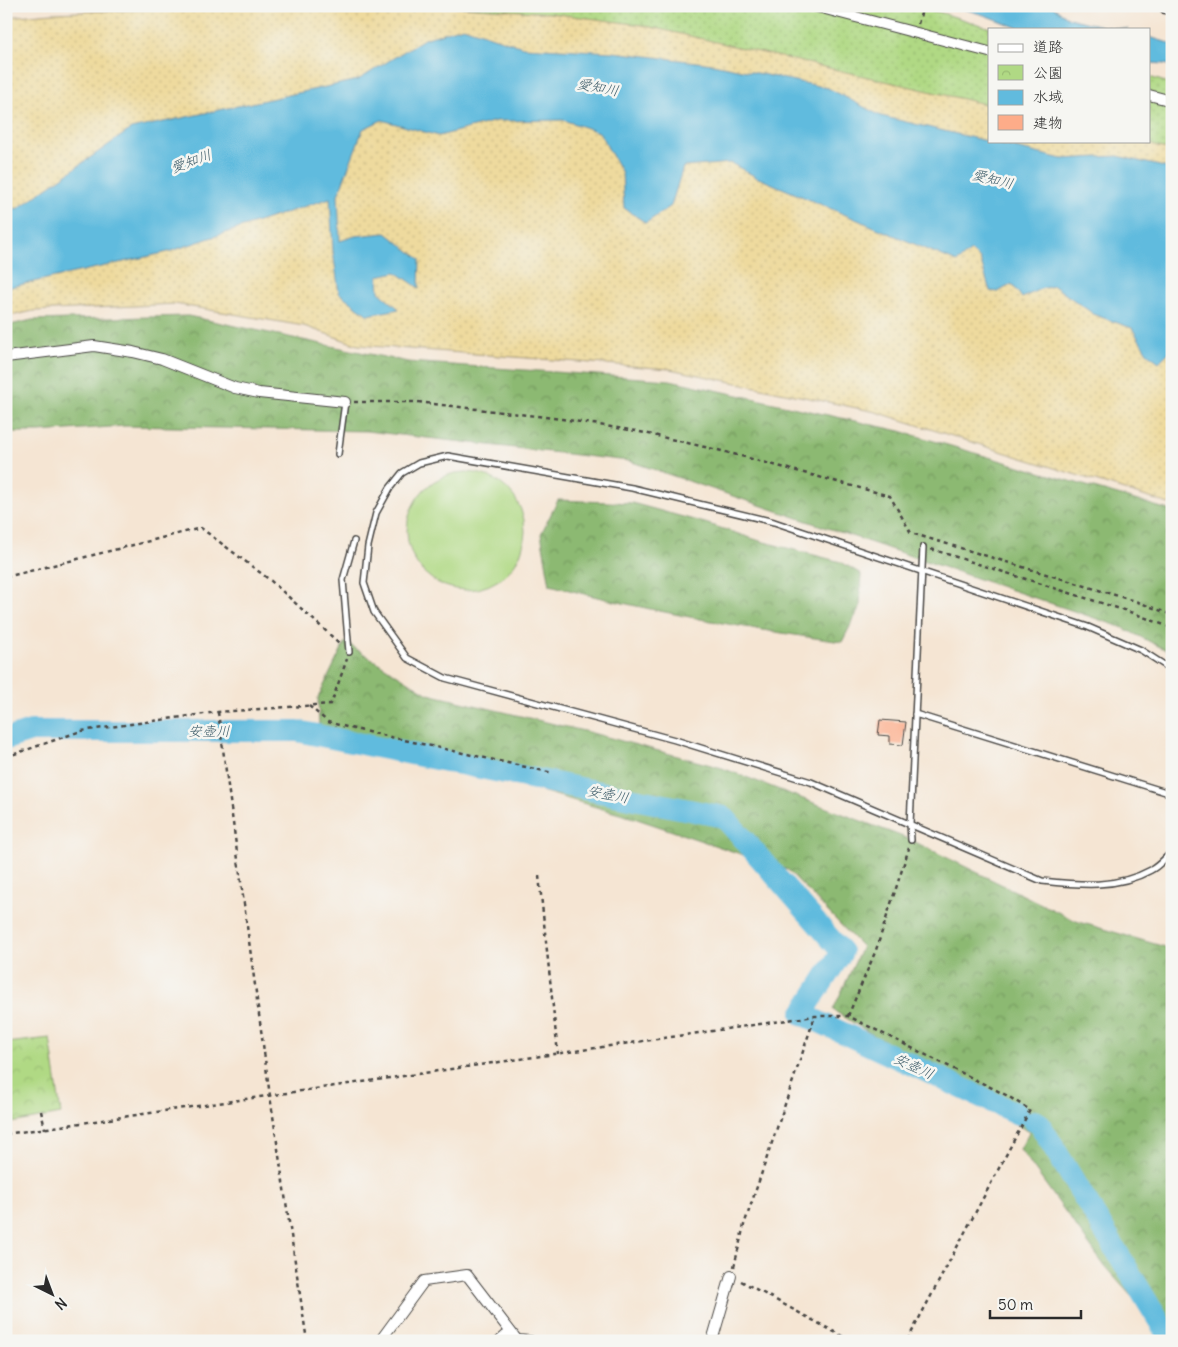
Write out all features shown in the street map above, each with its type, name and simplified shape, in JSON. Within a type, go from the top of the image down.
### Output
[{"type":"main road","points":[[1167,6],[1172,7]]},
{"type":"street","points":[[814,6],[988,52]]},
{"type":"street","points":[[1150,95],[1172,101]]},
{"type":"street","points":[[6,357],[94,346],[162,359],[235,388],[259,393],[345,402]]},
{"type":"street","points":[[380,1341],[424,1281],[467,1275],[515,1338]]},
{"type":"street","points":[[712,1341],[731,1276]]},
{"type":"street","points":[[500,1341],[515,1338],[530,1341]]},
{"type":"lane","points":[[338,454],[345,402]]},
{"type":"lane","points":[[1172,670],[1141,650],[1088,627],[774,522],[632,488],[448,456],[419,462],[402,473],[390,488],[376,513],[368,546],[364,583],[374,612],[407,658],[445,678],[675,740],[812,782],[1042,880],[1074,884],[1108,884],[1125,881],[1152,870],[1172,852]]},
{"type":"lane","points":[[349,652],[343,580],[354,541]]},
{"type":"lane","points":[[911,840],[910,824],[923,547]]},
{"type":"lane","points":[[915,714],[1172,794]]},
{"type":"path","points":[[916,33],[923,6]]},
{"type":"path","points":[[345,402],[417,402],[562,419],[636,432],[804,472],[890,496],[911,533],[1138,602],[1172,615]]},
{"type":"path","points":[[6,577],[200,528],[270,580],[349,652],[331,704],[218,712],[81,731],[6,757]]},
{"type":"path","points":[[923,547],[1124,610],[1172,628]]},
{"type":"path","points":[[309,706],[328,722],[553,773]]},
{"type":"path","points":[[218,712],[270,1096],[307,1341]]},
{"type":"path","points":[[848,1016],[876,950],[911,840]]},
{"type":"path","points":[[539,876],[558,1054]]},
{"type":"path","points":[[815,1016],[744,1226],[731,1276],[851,1341]]},
{"type":"path","points":[[6,1134],[815,1016],[848,1016],[1006,1095],[1030,1110],[906,1341]]},
{"type":"path","points":[[41,1111],[45,1129]]},
{"type":"green space","points":[[446,6],[914,6],[991,28],[988,28],[988,106],[550,13]]},
{"type":"green space","points":[[1150,77],[1172,84],[1172,151],[1141,142],[1150,142]]},
{"type":"green space","points":[[188,316],[408,362],[670,380],[900,431],[1172,511],[1172,653],[1121,627],[629,461],[366,431],[125,426],[39,432],[6,432],[6,326],[32,320]]},
{"type":"green space","points":[[466,472],[489,476],[508,489],[521,508],[525,531],[521,554],[508,573],[489,586],[466,590],[443,586],[424,573],[411,554],[407,531],[411,508],[424,489],[443,476]]},
{"type":"green space","points":[[558,500],[632,503],[705,523],[760,541],[841,562],[861,574],[860,607],[842,642],[695,618],[622,603],[550,585],[541,534]]},
{"type":"green space","points":[[345,642],[428,694],[592,733],[722,768],[911,840],[1076,921],[1172,949],[1172,1341],[1106,1268],[1020,1149],[1029,1132],[833,1010],[862,947],[788,870],[637,819],[319,726],[318,698]]},
{"type":"green space","points":[[50,1038],[61,1114],[6,1124],[6,1043]]},
{"type":"sand","points":[[236,6],[446,6],[550,13],[642,25],[988,105],[988,142],[1141,142],[1172,151],[1172,505],[876,412],[670,369],[358,345],[304,326],[175,304],[33,311],[6,317],[6,17],[53,13]]},
{"type":"water","points":[[953,6],[1052,6],[1069,18],[1117,28],[1018,28]]},
{"type":"water","name":"愛知川","points":[[463,27],[523,47],[613,52],[713,64],[828,88],[881,116],[1062,159],[1118,156],[1168,168],[1172,171],[1172,349],[1159,362],[1148,354],[1132,328],[1095,315],[1054,286],[1040,289],[1022,298],[1012,284],[998,292],[990,291],[980,259],[971,251],[957,262],[756,177],[731,163],[683,167],[671,206],[646,223],[624,208],[622,173],[599,132],[563,120],[496,121],[439,136],[382,120],[363,129],[338,195],[340,241],[355,236],[386,233],[420,259],[419,288],[396,272],[378,276],[379,292],[399,309],[368,315],[339,293],[333,251],[330,198],[168,252],[6,288],[6,206],[17,209],[131,129],[358,80],[424,39]]},
{"type":"water","points":[[1150,37],[1172,44],[1172,67],[1166,64],[1150,63]]},
{"type":"building","points":[[880,720],[906,722],[903,745],[890,744],[890,736],[878,735]]},
{"type":"waterway","name":"安壺川","points":[[6,739],[31,731],[297,731],[724,817],[842,952],[802,1014],[1018,1114]]},
{"type":"waterway","name":"安壺川","points":[[1034,1121],[1039,1123],[1171,1341]]}]
